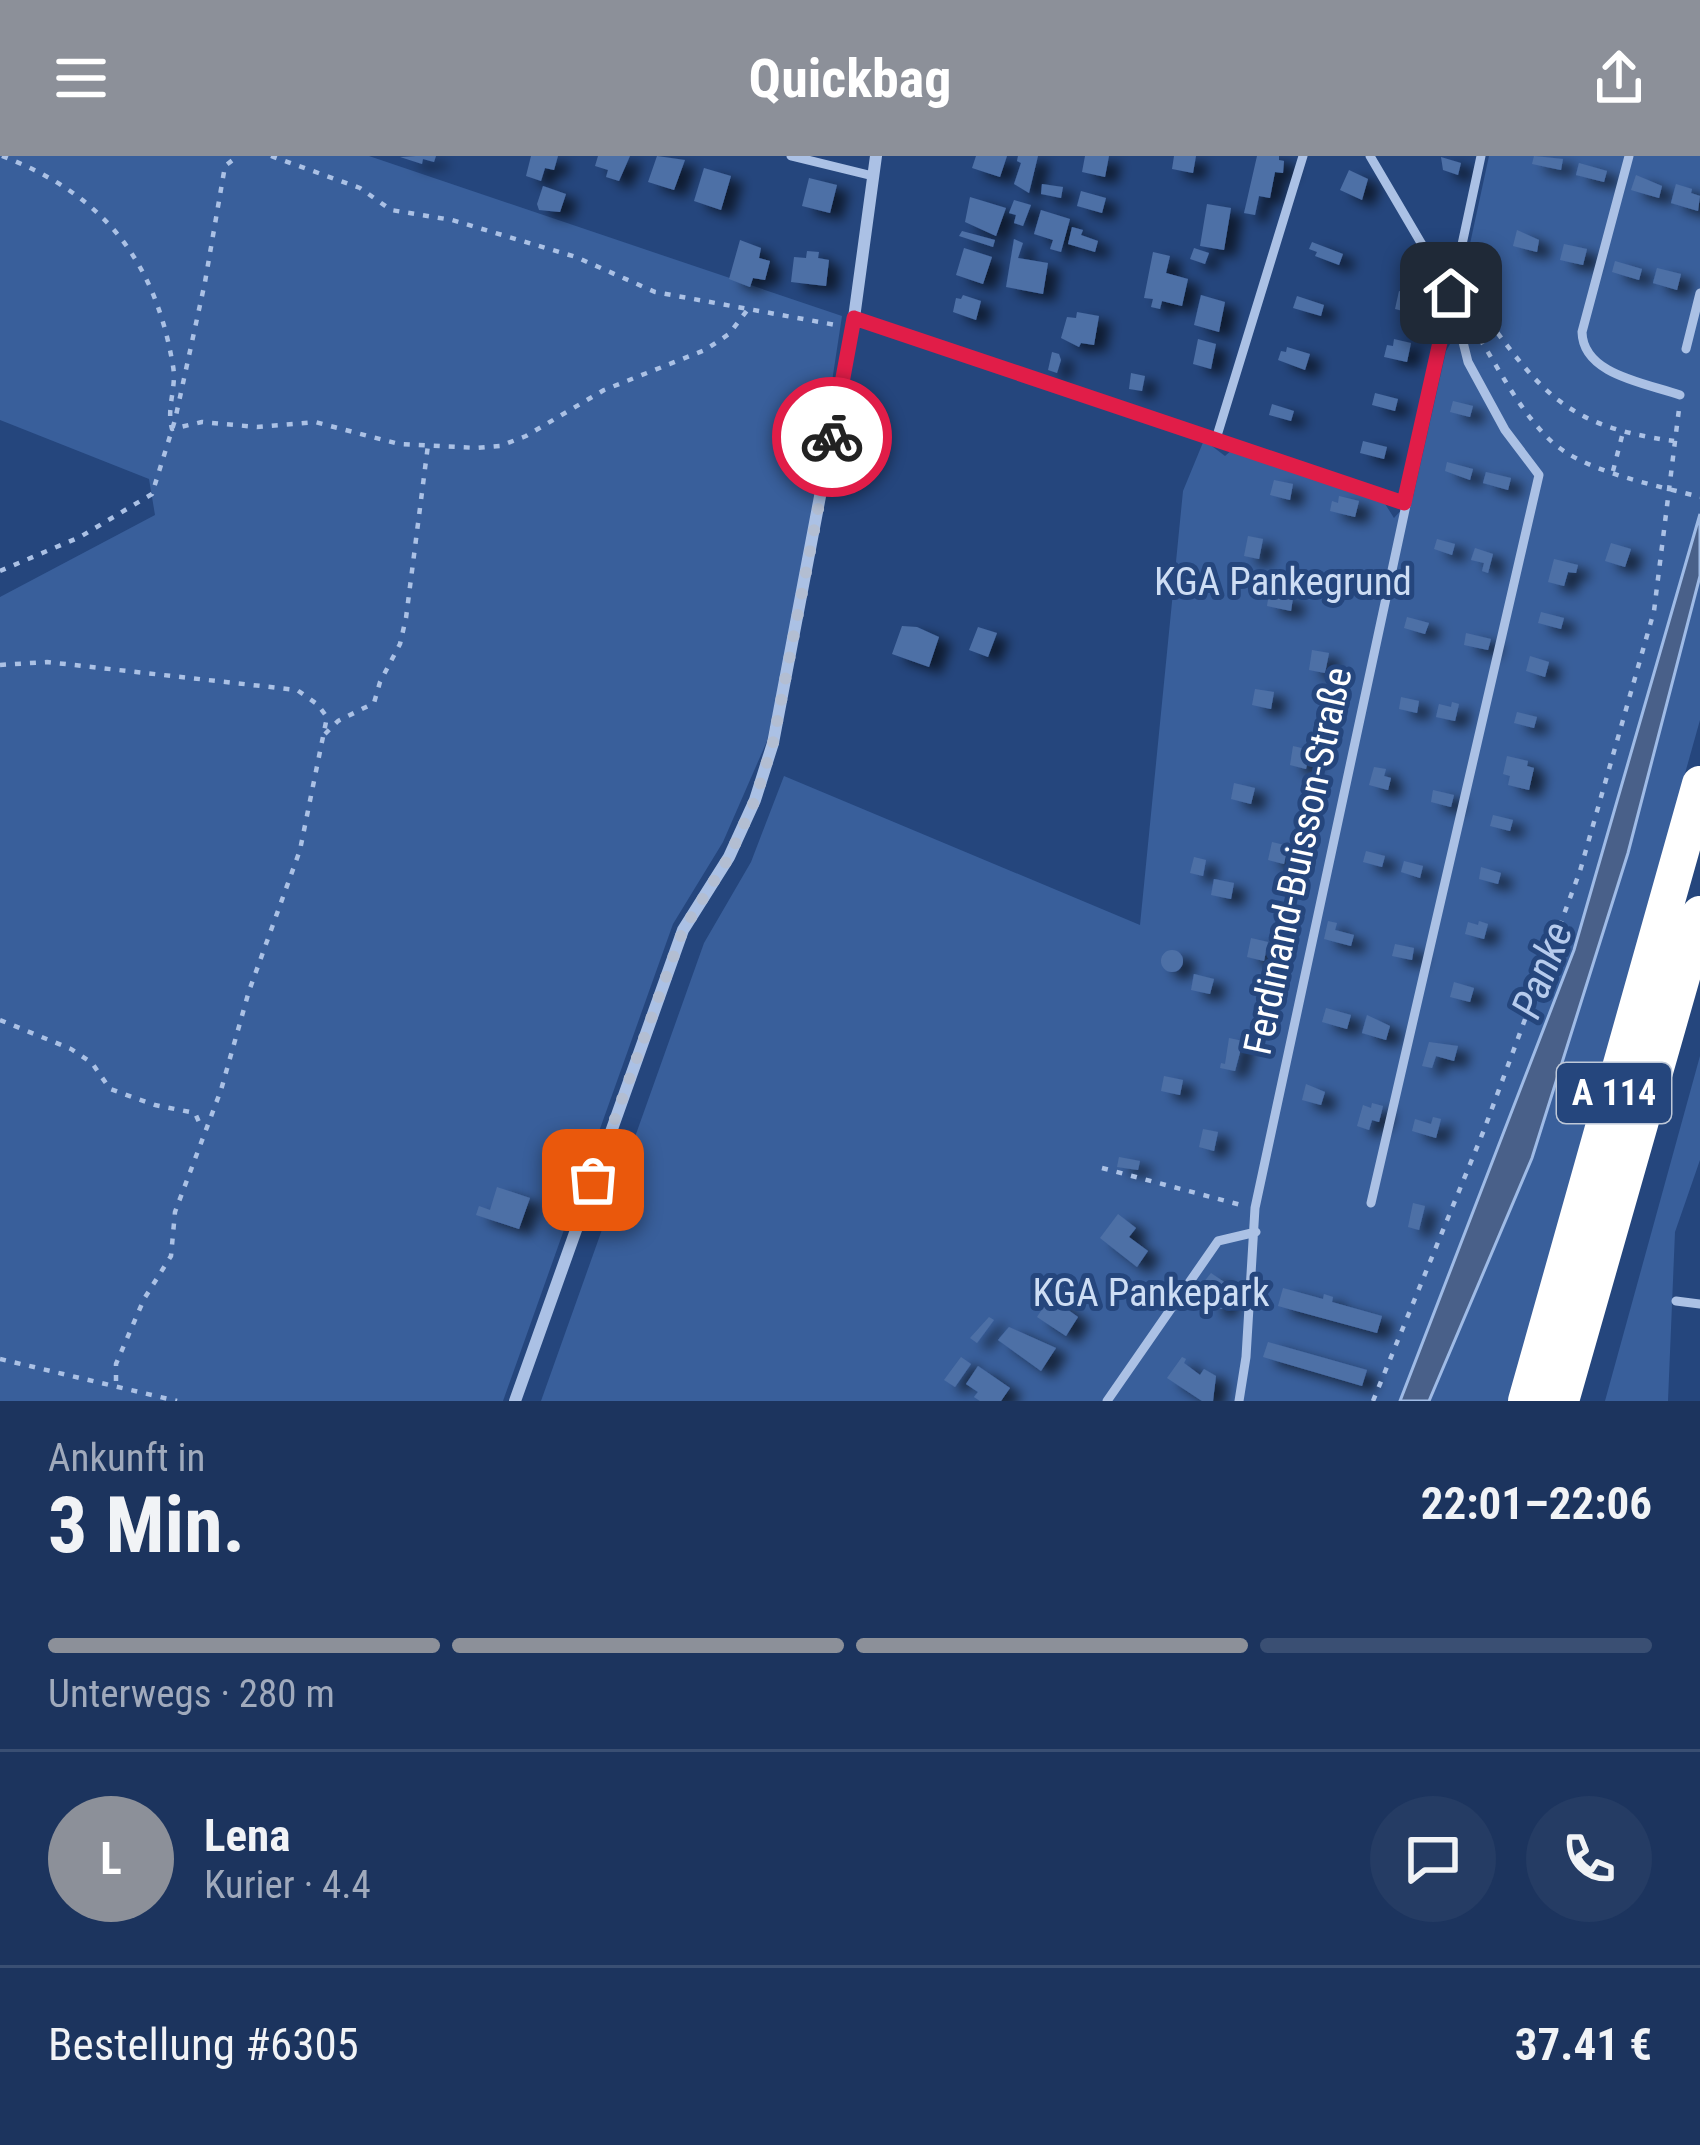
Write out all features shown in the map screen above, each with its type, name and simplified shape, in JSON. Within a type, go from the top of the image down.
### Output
[{"type":"highway","name":"A 114","points":[[1526,1401],[1700,784]]},
{"type":"highway","name":"A 114","points":[[1561,1401],[1700,914]]},
{"type":"street","points":[[515,1401],[683,930],[729,857],[755,800],[773,743],[853,323],[876,156]]},
{"type":"lane","points":[[791,156],[873,176]]},
{"type":"lane","points":[[1216,439],[1303,156]]},
{"type":"lane","points":[[1370,156],[1451,293],[1468,362],[1505,430],[1539,476],[1371,1203]]},
{"type":"lane","name":"Ferdinand-Buisson-Straße","points":[[1239,1401],[1255,1208],[1481,156]]},
{"type":"lane","points":[[1629,156],[1582,332],[1582,349],[1594,364],[1680,395]]},
{"type":"lane","points":[[1686,349],[1700,292]]},
{"type":"lane","points":[[853,323],[1404,503]]},
{"type":"lane","points":[[1107,1401],[1218,1240],[1256,1232]]},
{"type":"lane","points":[[1676,1301],[1700,1304]]},
{"type":"path","points":[[2,156],[44,172],[80,197],[117,232],[144,272],[174,372],[167,412],[172,429]]},
{"type":"path","points":[[0,571],[80,536],[152,494],[172,429],[205,282],[216,201],[225,166],[238,156]]},
{"type":"path","points":[[271,156],[360,188],[392,210],[452,220],[576,257],[655,292],[853,323]]},
{"type":"path","points":[[1451,293],[1476,304],[1550,397],[1581,418],[1623,434],[1674,441]]},
{"type":"path","points":[[172,429],[202,422],[257,427],[315,422],[383,441],[500,446],[604,390],[705,350],[729,334],[749,308]]},
{"type":"path","points":[[1475,331],[1525,410],[1552,442],[1581,460],[1700,496]]},
{"type":"path","points":[[1373,1401],[1484,1130],[1580,871],[1654,611],[1680,395]]},
{"type":"path","points":[[1612,471],[1623,434]]},
{"type":"path","points":[[326,734],[338,721],[374,703],[400,644],[428,446]]},
{"type":"path","points":[[0,665],[47,662],[296,690],[327,717],[301,850],[175,1212],[171,1256],[144,1299],[116,1364],[116,1386]]},
{"type":"path","points":[[0,1020],[82,1056],[110,1090],[195,1113],[203,1133]]},
{"type":"path","points":[[1102,1168],[1255,1208]]},
{"type":"path","points":[[0,1358],[177,1401]]},
{"type":"green space","points":[[0,156],[369,156],[842,316],[802,578],[767,741],[723,842],[673,924],[503,1401],[0,1401],[0,597],[155,515],[149,479],[0,420]]},
{"type":"green space","points":[[1489,156],[1700,156],[1700,514],[1574,950],[1400,1401],[541,1401],[704,943],[751,862],[784,776],[1140,925],[1183,491],[1204,440],[1225,456],[1233,449],[1382,499],[1394,518],[1413,497],[1446,351],[1457,332],[1462,281]]},
{"type":"green space","points":[[1700,576],[1700,720],[1509,1401],[1429,1401],[1532,1158],[1628,853]]},
{"type":"green space","points":[[1700,1056],[1700,1160],[1675,1232],[1668,1401],[1605,1401]]},
{"type":"shaded area","points":[[1700,514],[1700,576],[1628,853],[1532,1158],[1429,1401],[1400,1401],[1574,950]]},
{"type":"building","points":[[436,156],[434,162],[423,159],[422,164],[400,157]]},
{"type":"building","points":[[531,156],[558,156],[554,170],[545,168],[541,181],[526,176]]},
{"type":"building","points":[[598,156],[630,156],[619,181],[595,166]]},
{"type":"building","points":[[657,156],[685,160],[674,190],[648,182]]},
{"type":"building","points":[[976,156],[1007,156],[1000,177],[972,168]]},
{"type":"building","points":[[1018,156],[1038,156],[1029,193],[1014,184],[1021,163]]},
{"type":"building","points":[[1085,156],[1109,156],[1105,177],[1082,172]]},
{"type":"building","points":[[1174,156],[1196,156],[1193,173],[1172,169]]},
{"type":"building","points":[[1257,156],[1279,156],[1284,161],[1283,173],[1275,172],[1270,198],[1259,196],[1255,215],[1244,213]]},
{"type":"building","points":[[1534,156],[1563,159],[1561,170],[1532,164]]},
{"type":"building","points":[[1441,157],[1461,163],[1458,175],[1443,170]]},
{"type":"building","points":[[1579,163],[1607,171],[1604,182],[1576,175]]},
{"type":"building","points":[[704,168],[731,176],[721,210],[694,201]]},
{"type":"building","points":[[1349,170],[1368,179],[1362,200],[1340,190]]},
{"type":"building","points":[[1636,175],[1662,186],[1659,198],[1631,190]]},
{"type":"building","points":[[809,178],[837,185],[830,213],[802,206]]},
{"type":"building","points":[[1042,184],[1063,187],[1061,198],[1041,194]]},
{"type":"building","points":[[1676,184],[1700,196],[1698,211],[1671,203]]},
{"type":"building","points":[[543,186],[566,194],[560,212],[539,210]]},
{"type":"building","points":[[1081,191],[1106,198],[1102,213],[1077,206]]},
{"type":"building","points":[[970,197],[1006,208],[996,236],[965,222]]},
{"type":"building","points":[[1014,200],[1031,205],[1023,226],[1014,223],[1016,215],[1009,213]]},
{"type":"building","points":[[1207,204],[1231,208],[1224,250],[1200,246]]},
{"type":"building","points":[[1041,210],[1070,219],[1061,252],[1050,249],[1053,240],[1034,234]]},
{"type":"building","points":[[1072,227],[1098,241],[1095,252],[1068,244]]},
{"type":"building","points":[[1517,230],[1539,240],[1537,252],[1513,246]]},
{"type":"building","points":[[962,231],[995,240],[993,247],[959,236]]},
{"type":"building","points":[[1014,239],[1023,243],[1018,258],[1048,263],[1043,294],[1006,287]]},
{"type":"building","points":[[740,240],[761,248],[759,258],[770,261],[765,280],[753,278],[750,287],[729,279]]},
{"type":"building","points":[[1312,242],[1343,254],[1339,265],[1315,256],[1317,252],[1309,249]]},
{"type":"building","points":[[1564,244],[1587,249],[1583,265],[1560,260]]},
{"type":"building","points":[[964,248],[992,257],[983,284],[956,275]]},
{"type":"building","points":[[1194,248],[1209,253],[1205,264],[1190,259]]},
{"type":"building","points":[[807,251],[819,252],[818,258],[829,260],[826,286],[791,282],[794,257],[806,258]]},
{"type":"building","points":[[1153,252],[1170,256],[1166,273],[1188,279],[1182,306],[1162,301],[1160,309],[1151,307],[1153,299],[1144,298]]},
{"type":"building","points":[[1615,261],[1642,269],[1639,280],[1612,272]]},
{"type":"building","points":[[1657,268],[1681,274],[1677,290],[1653,283]]},
{"type":"building","points":[[1399,291],[1416,295],[1414,301],[1422,303],[1419,315],[1395,309]]},
{"type":"building","points":[[963,295],[981,301],[976,320],[953,312],[956,298]]},
{"type":"building","points":[[1201,295],[1225,302],[1219,332],[1194,325]]},
{"type":"building","points":[[1297,296],[1324,305],[1321,316],[1293,308]]},
{"type":"building","points":[[1077,312],[1099,316],[1094,345],[1081,343],[1079,347],[1061,338],[1067,317],[1076,318]]},
{"type":"building","points":[[1198,339],[1216,344],[1211,369],[1193,364]]},
{"type":"building","points":[[1394,339],[1411,343],[1407,362],[1384,357]]},
{"type":"building","points":[[1287,347],[1310,354],[1305,370],[1278,360]]},
{"type":"building","points":[[1052,352],[1061,360],[1057,373],[1048,370]]},
{"type":"building","points":[[1131,373],[1145,376],[1142,391],[1129,389]]},
{"type":"building","points":[[1375,393],[1398,399],[1395,411],[1372,405]]},
{"type":"building","points":[[1453,401],[1473,406],[1470,417],[1450,412]]},
{"type":"building","points":[[1272,404],[1294,411],[1291,421],[1269,415]]},
{"type":"building","points":[[1363,441],[1387,447],[1384,459],[1360,453]]},
{"type":"building","points":[[1447,462],[1473,469],[1470,480],[1445,471]]},
{"type":"building","points":[[1486,472],[1511,478],[1508,490],[1483,483]]},
{"type":"building","points":[[1274,480],[1293,484],[1290,500],[1270,495]]},
{"type":"building","points":[[1339,496],[1359,501],[1355,517],[1330,511]]},
{"type":"building","points":[[1248,536],[1263,539],[1259,559],[1244,556]]},
{"type":"building","points":[[1437,539],[1455,544],[1452,555],[1434,549]]},
{"type":"building","points":[[1611,543],[1631,549],[1625,567],[1605,561]]},
{"type":"building","points":[[1475,548],[1493,554],[1488,573],[1482,571],[1484,563],[1471,560]]},
{"type":"building","points":[[1554,559],[1578,565],[1576,573],[1568,572],[1564,586],[1548,582]]},
{"type":"building","points":[[1269,593],[1293,598],[1291,611],[1267,606]]},
{"type":"building","points":[[1541,612],[1564,618],[1561,629],[1538,623]]},
{"type":"building","points":[[1407,617],[1429,623],[1425,634],[1404,628]]},
{"type":"building","points":[[902,626],[939,637],[929,667],[892,654]]},
{"type":"building","points":[[978,627],[997,633],[988,657],[969,650]]},
{"type":"building","points":[[1466,633],[1491,639],[1488,650],[1464,645]]},
{"type":"building","points":[[1312,650],[1329,653],[1325,673],[1309,670]]},
{"type":"building","points":[[1530,656],[1549,662],[1545,677],[1526,671]]},
{"type":"building","points":[[1255,689],[1274,692],[1271,709],[1252,705]]},
{"type":"building","points":[[1401,697],[1419,701],[1417,713],[1399,709]]},
{"type":"building","points":[[1452,702],[1459,704],[1455,721],[1436,717],[1439,704],[1451,707]]},
{"type":"building","points":[[1517,712],[1537,717],[1534,728],[1514,723]]},
{"type":"building","points":[[1293,746],[1310,750],[1306,769],[1290,765]]},
{"type":"building","points":[[1507,756],[1528,761],[1527,766],[1534,768],[1529,790],[1508,785],[1510,776],[1503,774]]},
{"type":"building","points":[[1374,767],[1386,769],[1384,776],[1391,778],[1388,790],[1369,785]]},
{"type":"building","points":[[1234,783],[1255,788],[1251,804],[1231,799]]},
{"type":"building","points":[[1433,790],[1454,795],[1451,807],[1431,802]]},
{"type":"building","points":[[1493,815],[1513,820],[1510,831],[1490,826]]},
{"type":"building","points":[[1272,842],[1288,846],[1284,864],[1268,860]]},
{"type":"building","points":[[1366,851],[1385,856],[1382,867],[1363,862]]},
{"type":"building","points":[[1194,857],[1206,860],[1203,876],[1190,873]]},
{"type":"building","points":[[1404,861],[1423,866],[1420,878],[1401,872]]},
{"type":"building","points":[[1481,867],[1501,873],[1498,884],[1479,879]]},
{"type":"building","points":[[1214,879],[1234,883],[1231,899],[1211,895]]},
{"type":"building","points":[[1328,921],[1337,923],[1335,930],[1354,935],[1351,946],[1324,939]]},
{"type":"building","points":[[1479,921],[1488,924],[1484,939],[1465,934],[1468,922],[1478,925]]},
{"type":"building","points":[[1251,938],[1268,942],[1264,961],[1247,957]]},
{"type":"building","points":[[1395,944],[1414,948],[1412,960],[1392,956]]},
{"type":"building","points":[[1172,950],[1183,961],[1172,972],[1161,961]]},
{"type":"building","points":[[1194,974],[1214,979],[1210,994],[1191,990]]},
{"type":"building","points":[[1454,982],[1474,988],[1470,1002],[1450,997]]},
{"type":"building","points":[[1326,1008],[1351,1015],[1347,1029],[1322,1022]]},
{"type":"building","points":[[1367,1015],[1390,1026],[1386,1040],[1362,1033]]},
{"type":"building","points":[[1229,1038],[1243,1041],[1235,1071],[1220,1068],[1225,1064]]},
{"type":"building","points":[[1429,1042],[1458,1046],[1454,1061],[1436,1056],[1432,1068],[1422,1066]]},
{"type":"building","points":[[1164,1076],[1183,1080],[1180,1095],[1161,1091]]},
{"type":"building","points":[[1306,1084],[1325,1092],[1321,1105],[1302,1100]]},
{"type":"building","points":[[1372,1103],[1383,1106],[1379,1122],[1372,1120],[1369,1130],[1357,1126],[1363,1105],[1371,1108]]},
{"type":"building","points":[[1433,1117],[1441,1119],[1436,1138],[1412,1131],[1415,1119],[1431,1124]]},
{"type":"building","points":[[1203,1129],[1218,1132],[1214,1151],[1199,1147]]},
{"type":"building","points":[[1119,1157],[1140,1161],[1138,1170],[1117,1167]]},
{"type":"building","points":[[497,1187],[530,1198],[519,1229],[476,1215],[479,1206],[490,1210]]},
{"type":"building","points":[[1413,1203],[1425,1206],[1419,1230],[1408,1227]]},
{"type":"building","points":[[1118,1214],[1136,1228],[1129,1237],[1148,1251],[1137,1267],[1100,1238]]},
{"type":"building","points":[[1211,1273],[1227,1284],[1226,1309],[1211,1309],[1211,1289],[1203,1283]]},
{"type":"building","points":[[1283,1288],[1323,1299],[1324,1294],[1333,1297],[1332,1302],[1382,1316],[1377,1333],[1278,1306]]},
{"type":"building","points":[[1050,1297],[1078,1317],[1066,1336],[1037,1317]]},
{"type":"building","points":[[989,1317],[994,1320],[977,1343],[970,1338]]},
{"type":"building","points":[[1009,1327],[1056,1348],[1041,1371],[998,1340]]},
{"type":"building","points":[[1268,1342],[1367,1370],[1362,1386],[1263,1357]]},
{"type":"building","points":[[961,1357],[971,1364],[955,1387],[944,1380]]},
{"type":"building","points":[[1182,1357],[1200,1375],[1204,1369],[1216,1376],[1213,1401],[1202,1401],[1167,1378]]},
{"type":"building","points":[[978,1366],[1010,1388],[1001,1401],[974,1397],[978,1392],[966,1384]]},
{"type":"way so far","points":[[593,1180],[683,930],[729,857],[755,800],[773,743],[832,437]]},
{"type":"route","points":[[832,437],[854,318],[1404,503],[1451,293]]},
{"type":"park label","name":"KGA Pankegrund","points":[[1283,582]]},
{"type":"park label","name":"KGA Pankepark","points":[[1151,1293]]},
{"type":"water label","name":"Panke","points":[[1542,970]]}]
